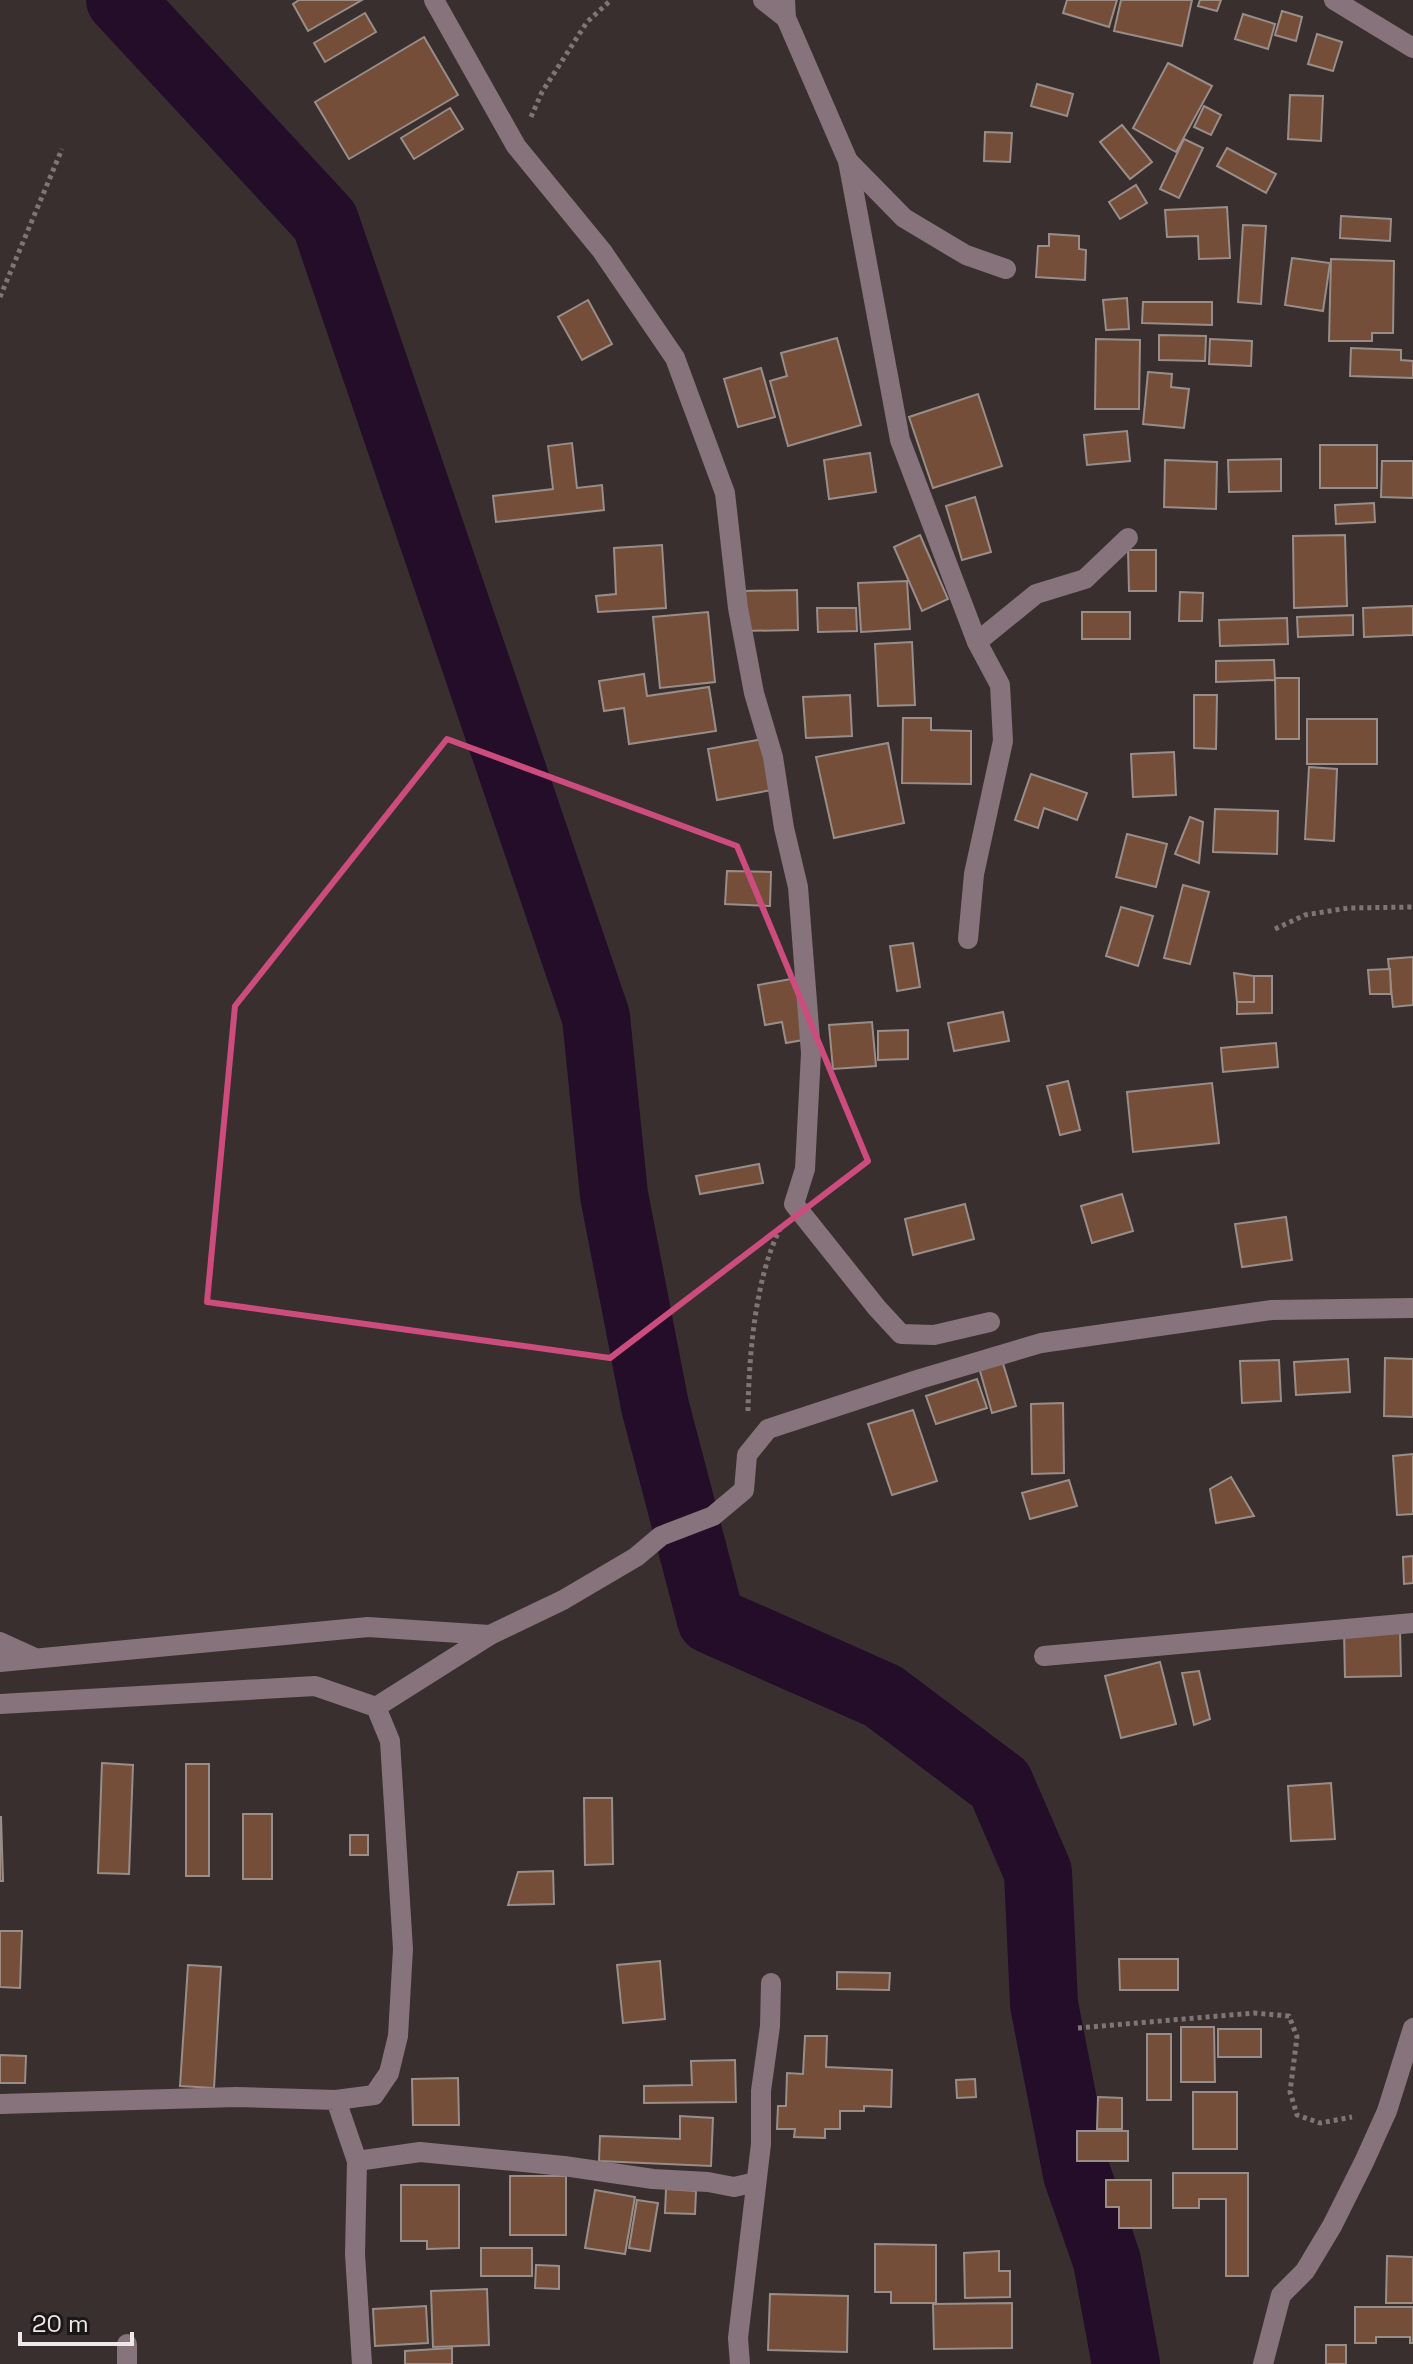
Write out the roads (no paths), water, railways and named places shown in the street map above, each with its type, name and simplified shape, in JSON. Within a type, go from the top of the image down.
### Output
[{"type":"street","points":[[434,0],[516,146],[602,251],[675,358],[725,493],[738,608],[754,693],[773,757],[784,828],[798,887],[811,1053],[805,1169],[794,1204],[901,1334],[934,1335],[990,1322]]},
{"type":"street","points":[[763,0],[785,9],[848,161],[900,440],[977,642],[1000,685],[1003,741],[974,874],[968,939]]},
{"type":"street","points":[[1334,0],[1413,48]]},
{"type":"street","points":[[848,161],[904,218],[966,255],[1006,269]]},
{"type":"street","points":[[977,642],[1036,594],[1085,579],[1128,538]]},
{"type":"street","points":[[376,1707],[490,1635],[563,1600],[636,1557],[661,1536],[713,1516],[744,1490],[747,1455],[768,1429],[1041,1343],[1272,1310],[1413,1308]]},
{"type":"street","points":[[1044,1656],[1413,1623]]},
{"type":"street","points":[[0,1662],[368,1627],[490,1635]]},
{"type":"street","points":[[0,1642],[37,1659]]},
{"type":"street","points":[[0,1704],[315,1686],[376,1707],[390,1741],[403,1949],[398,2036],[389,2073],[374,2095],[336,2100],[236,2097],[0,2104]]},
{"type":"street","points":[[740,2364],[738,2338],[761,2144],[761,2091],[770,2026],[771,1983]]},
{"type":"street","points":[[1263,2364],[1281,2295],[1305,2271],[1364,2162],[1387,2111],[1413,2028]]},
{"type":"street","points":[[336,2100],[357,2161],[355,2254],[362,2364]]},
{"type":"street","points":[[357,2161],[420,2152],[734,2187],[756,2182]]},
{"type":"waterway","points":[[120,0],[325,221],[596,1017],[614,1195],[655,1406],[711,1620],[883,1696],[1000,1784],[1038,1872],[1044,2004],[1077,2174],[1107,2261],[1126,2364]]}]
